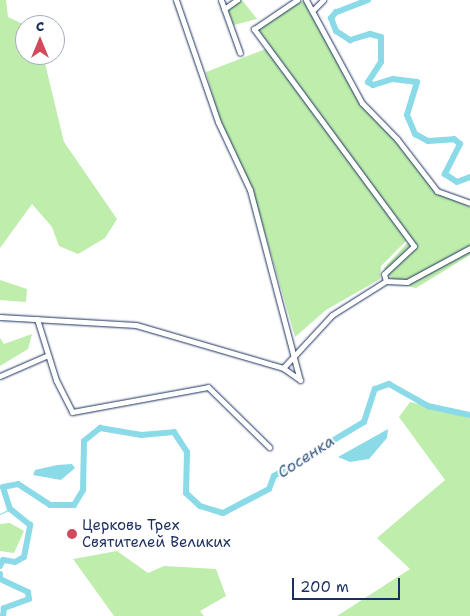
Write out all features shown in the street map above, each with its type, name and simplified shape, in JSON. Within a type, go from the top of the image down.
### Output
[{"type":"street","points":[[0,317],[136,325],[283,368],[300,380],[250,190],[218,122],[176,0]]},
{"type":"street","points":[[221,0],[240,53]]},
{"type":"street","points":[[224,9],[237,0]]},
{"type":"street","points":[[297,0],[254,29],[414,246],[384,274],[386,281]]},
{"type":"street","points":[[306,0],[346,77],[378,122],[397,139],[437,191],[470,203]]},
{"type":"street","points":[[312,11],[323,0]]},
{"type":"street","points":[[283,368],[332,315],[386,281],[407,282],[470,248]]},
{"type":"street","points":[[38,319],[48,355],[72,412],[208,387],[269,447]]},
{"type":"street","points":[[0,376],[48,355]]},
{"type":"green space","points":[[0,0],[6,0],[8,17],[15,20],[15,65],[45,65],[64,142],[117,219],[105,238],[78,254],[59,246],[52,227],[32,204],[0,248]]},
{"type":"green space","points":[[242,0],[257,19],[234,25],[228,10]]},
{"type":"green space","points":[[304,0],[369,113],[397,140],[436,193],[470,207],[470,255],[416,288],[395,283],[384,268],[411,239],[255,25]]},
{"type":"green space","points":[[266,49],[407,240],[381,266],[380,279],[326,310],[295,337],[252,188],[219,118],[206,72]]},
{"type":"green space","points":[[0,280],[27,289],[26,302],[0,300]]},
{"type":"green space","points":[[32,334],[28,349],[0,366],[0,338],[4,344]]},
{"type":"green space","points":[[410,402],[470,416],[470,616],[337,616],[410,569],[377,538],[445,480],[399,417]]},
{"type":"green space","points":[[10,523],[24,531],[14,553],[0,551],[0,524]]},
{"type":"green space","points":[[117,551],[148,573],[164,566],[216,569],[226,596],[200,611],[204,616],[114,616],[73,559]]},
{"type":"water","points":[[388,429],[387,438],[369,459],[350,462],[338,457]]},
{"type":"water","points":[[72,464],[75,468],[61,480],[33,475],[35,470]]},
{"type":"waterway","name":"Сосенка","points":[[368,0],[336,12],[331,18],[336,31],[350,40],[370,34],[381,37],[381,62],[368,82],[373,85],[393,79],[417,82],[407,115],[415,134],[428,141],[454,139],[460,144],[445,174],[457,182],[470,177]]},
{"type":"waterway","name":"Сосенка","points":[[0,566],[3,560],[15,562],[24,557],[30,525],[10,509],[3,487],[18,484],[50,505],[74,505],[83,490],[84,441],[100,428],[141,435],[174,432],[187,452],[186,493],[200,506],[223,513],[269,489],[274,476],[364,422],[375,389],[389,384],[428,406],[470,415]]},
{"type":"waterway","points":[[0,514],[10,509]]},
{"type":"waterway","name":"Сосенка","points":[[0,574],[0,579],[28,592],[29,599],[4,608],[3,616]]},
{"type":"place","name":"Церковь Трех Святителей Великих","points":[[72,534]]}]
